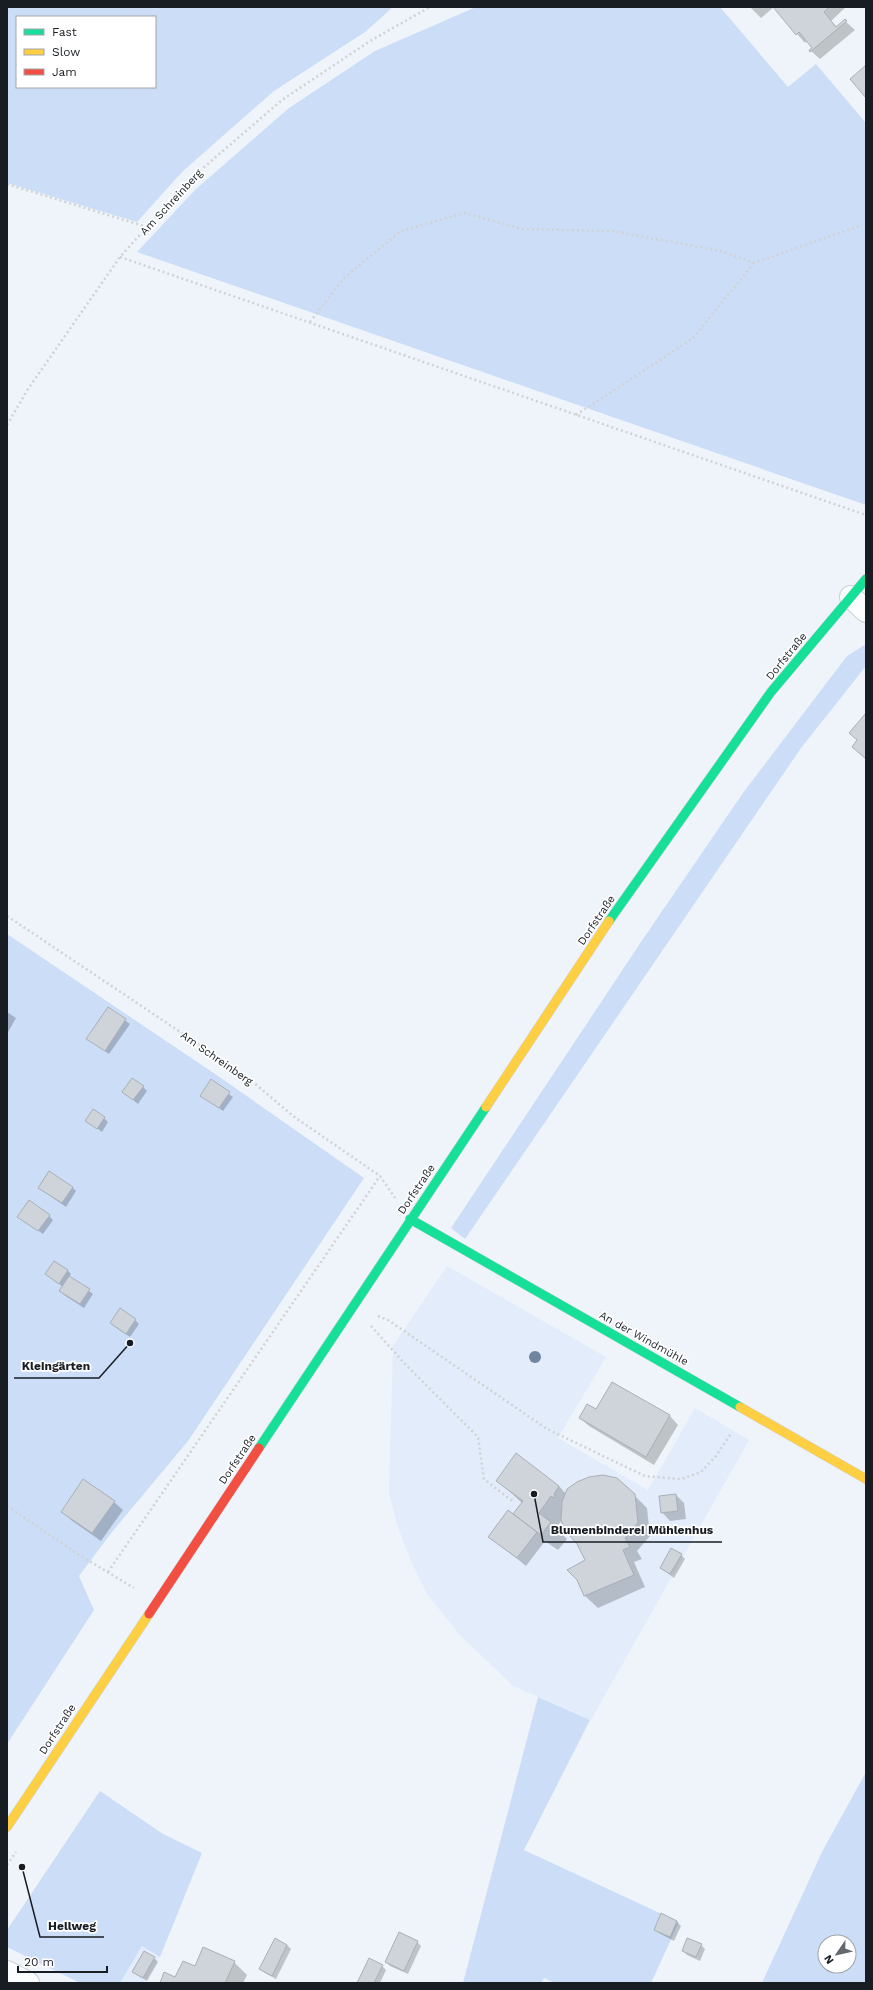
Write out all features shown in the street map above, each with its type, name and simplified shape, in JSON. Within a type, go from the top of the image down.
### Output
[{"type":"street","name":"Dorfstraße","points":[[7,1827],[622,902],[771,692],[858,604],[866,580]]},
{"type":"street","name":"An der Windmühle","points":[[410,1219],[866,1478]]},
{"type":"street","points":[[7,1972],[28,1983]]},
{"type":"path","name":"Am Schreinberg","points":[[7,425],[28,389],[120,257],[188,181],[282,100],[370,41],[430,7]]},
{"type":"path","points":[[7,184],[147,227]]},
{"type":"path","points":[[310,322],[344,278],[402,231],[464,213],[522,229],[612,231],[721,251],[754,263]]},
{"type":"path","points":[[576,415],[692,339],[754,263],[862,225]]},
{"type":"path","points":[[120,257],[866,515]]},
{"type":"path","name":"Am Schreinberg","points":[[7,916],[246,1076],[293,1116],[380,1176],[410,1219]]},
{"type":"path","points":[[108,1572],[380,1176]]},
{"type":"path","points":[[352,1308],[388,1320],[547,1429],[645,1476],[681,1479],[701,1472],[716,1456],[746,1409]]},
{"type":"path","points":[[352,1308],[478,1437],[484,1479],[512,1500],[513,1498]]},
{"type":"path","points":[[7,1506],[76,1553],[156,1601]]},
{"type":"shaded area","points":[[7,7],[393,7],[365,32],[274,91],[182,172],[137,222],[7,183]]},
{"type":"shaded area","points":[[476,7],[720,7],[788,87],[816,64],[866,123],[866,505],[137,252],[196,189],[289,108],[375,51]]},
{"type":"shaded area","points":[[866,644],[866,666],[801,748],[465,1239],[451,1228],[643,939],[743,793],[847,656]]},
{"type":"shaded area","points":[[7,934],[218,1076],[364,1178],[188,1441],[112,1532],[79,1576],[94,1610],[7,1744]]},
{"type":"shaded area","points":[[447,1266],[606,1357],[558,1438],[648,1490],[695,1408],[749,1440],[591,1720],[513,1686],[460,1635],[427,1594],[411,1561],[399,1530],[389,1493],[393,1346]]},
{"type":"shaded area","points":[[538,1697],[590,1720],[524,1850],[679,1922],[651,1983],[555,1983],[544,1978],[541,1983],[463,1983]]},
{"type":"shaded area","points":[[866,1772],[866,1983],[762,1983],[822,1852]]},
{"type":"shaded area","points":[[100,1791],[163,1834],[202,1853],[160,1957],[142,1946],[120,1983],[80,1983],[7,1947],[7,1930]]},
{"type":"shaded area","points":[[142,1946],[160,1957],[144,1983],[120,1983]]},
{"type":"building","points":[[773,7],[829,7],[824,12],[836,27],[845,19],[847,21],[810,52],[809,50],[812,48],[799,32],[796,35]]},
{"type":"building","points":[[866,65],[866,98],[850,79]]},
{"type":"building","points":[[866,713],[866,759],[852,747],[857,740],[849,733]]},
{"type":"building","points":[[108,1007],[126,1019],[105,1051],[86,1039]]},
{"type":"building","points":[[132,1078],[144,1086],[133,1100],[122,1092]]},
{"type":"building","points":[[211,1079],[230,1092],[219,1108],[200,1096]]},
{"type":"building","points":[[93,1109],[105,1117],[97,1129],[85,1121]]},
{"type":"building","points":[[49,1171],[73,1187],[62,1203],[38,1188]]},
{"type":"building","points":[[29,1200],[50,1215],[38,1231],[17,1217]]},
{"type":"building","points":[[54,1261],[68,1270],[59,1284],[45,1274]]},
{"type":"building","points":[[69,1276],[90,1289],[80,1304],[59,1291]]},
{"type":"building","points":[[120,1308],[136,1319],[126,1334],[110,1323]]},
{"type":"building","points":[[612,1382],[670,1415],[646,1457],[579,1418],[587,1404],[596,1409]]},
{"type":"building","points":[[516,1453],[559,1486],[554,1494],[554,1498],[551,1496],[539,1513],[551,1522],[541,1535],[513,1514],[523,1501],[496,1481]]},
{"type":"building","points":[[603,1475],[617,1478],[635,1494],[638,1523],[625,1538],[630,1547],[623,1550],[634,1575],[584,1596],[577,1580],[567,1570],[585,1560],[577,1544],[565,1530],[561,1520],[562,1502],[567,1489],[577,1482],[589,1477]]},
{"type":"building","points":[[83,1479],[115,1501],[92,1533],[61,1512]]},
{"type":"building","points":[[676,1494],[678,1511],[661,1513],[659,1496]]},
{"type":"building","points":[[508,1510],[537,1532],[517,1558],[488,1537]]},
{"type":"building","points":[[671,1548],[682,1554],[670,1574],[660,1568]]},
{"type":"building","points":[[661,1913],[677,1921],[670,1937],[654,1930]]},
{"type":"building","points":[[399,1932],[418,1941],[404,1971],[385,1962]]},
{"type":"building","points":[[275,1938],[287,1945],[272,1976],[259,1969]]},
{"type":"building","points":[[687,1938],[702,1944],[696,1957],[682,1951]]},
{"type":"building","points":[[203,1947],[235,1961],[225,1983],[160,1983],[164,1972],[175,1977],[183,1961],[195,1966]]},
{"type":"building","points":[[144,1951],[155,1957],[143,1978],[132,1972]]},
{"type":"building","points":[[369,1958],[383,1965],[374,1983],[357,1983]]},
{"type":"traffic: fast","points":[[609,921],[771,692],[866,579]]},
{"type":"traffic: fast","points":[[259,1448],[486,1107]]},
{"type":"traffic: fast","points":[[410,1219],[740,1407]]},
{"type":"traffic: slow","points":[[486,1107],[609,921]]},
{"type":"traffic: slow","points":[[740,1407],[866,1479]]},
{"type":"traffic: slow","points":[[7,1827],[149,1614]]},
{"type":"traffic: jam","points":[[149,1614],[259,1448]]},
{"type":"place","name":"Kleingärten","points":[[130,1343]]},
{"type":"place","name":"Blumenbinderei Mühlenhus","points":[[534,1494]]},
{"type":"place","name":"Hellweg","points":[[22,1867]]}]
